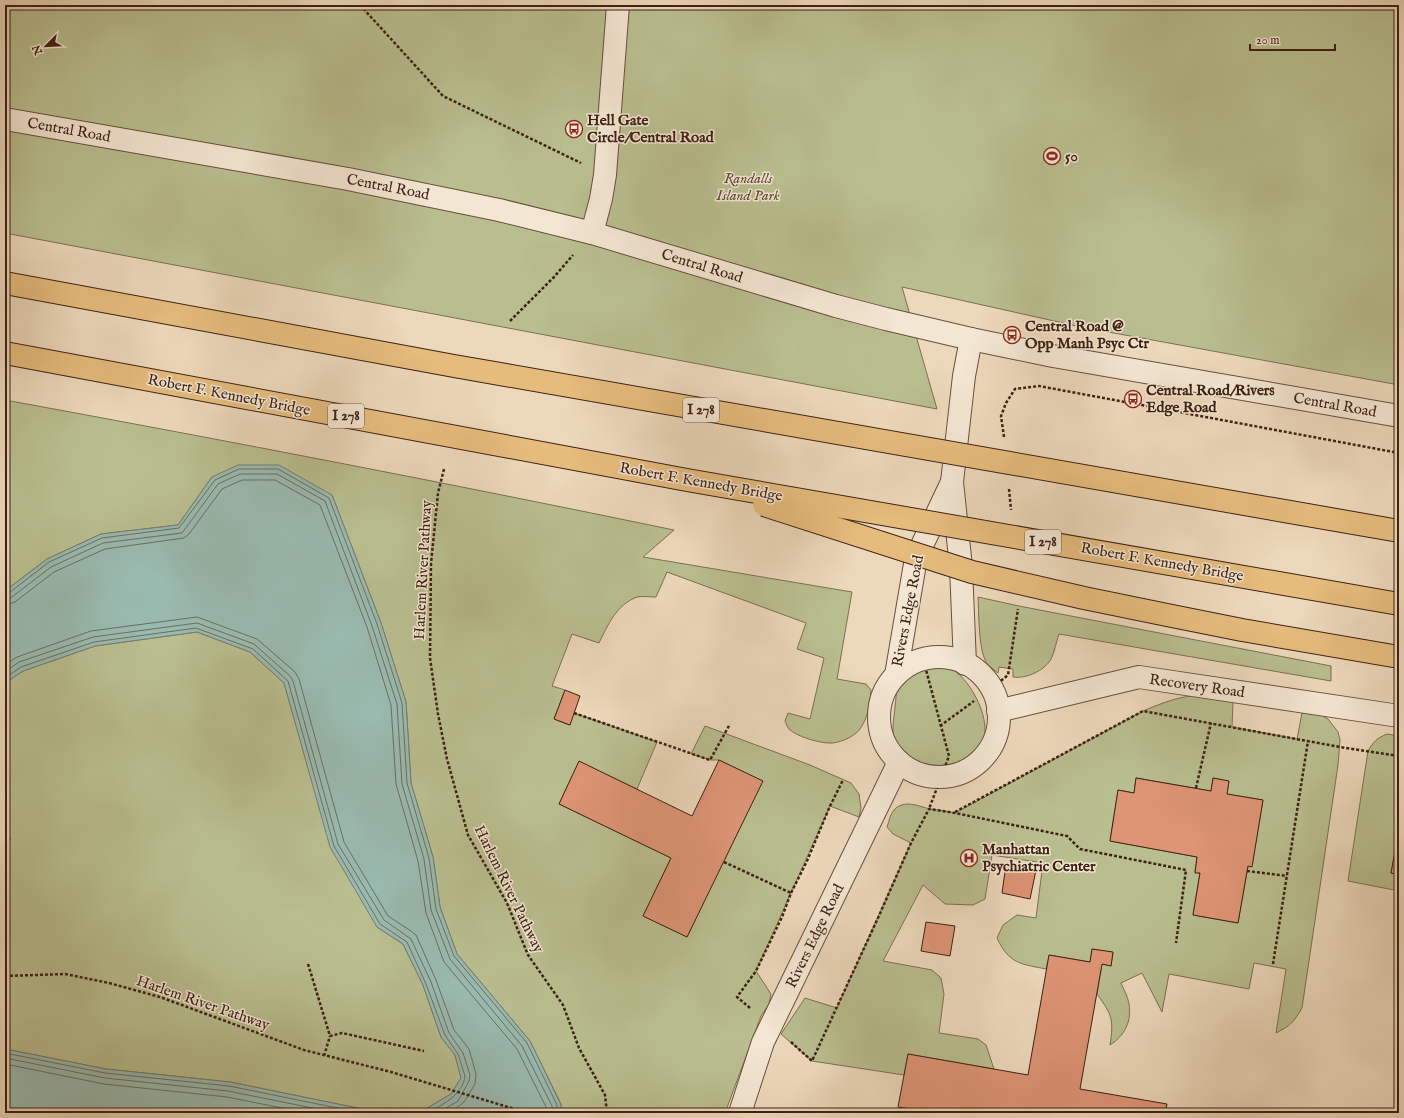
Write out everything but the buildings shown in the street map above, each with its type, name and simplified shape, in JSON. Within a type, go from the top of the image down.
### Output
[{"type":"highway","name":"I 278","points":[[5,283],[461,368],[1399,530]]},
{"type":"highway","name":"Robert F. Kennedy Bridge","points":[[5,353],[687,480],[1399,604]]},
{"type":"highway","points":[[687,480],[972,572],[1167,616],[1399,657]]},
{"type":"street","points":[[592,233],[602,199],[605,175],[618,5]]},
{"type":"street","name":"Central Road","points":[[5,119],[355,180],[450,199],[592,233],[836,306],[971,339],[1053,356],[1399,416]]},
{"type":"street","name":"Rivers Edge Road","points":[[965,664],[961,567],[952,482],[964,376],[971,339]]},
{"type":"street","name":"Rivers Edge Road","points":[[896,675],[916,558],[952,482]]},
{"type":"street","points":[[936,657],[955,659],[965,664],[973,667],[987,681],[996,699],[999,719],[995,739],[985,757],[969,770],[950,777],[930,777],[911,771],[894,759],[884,743],[878,724],[879,704],[887,686],[899,671],[916,660],[936,657]]},
{"type":"street","name":"Recovery Road","points":[[998,711],[1139,677],[1399,716]]},
{"type":"street","name":"Rivers Edge Road","points":[[740,1113],[763,1042],[899,762]]},
{"type":"path","points":[[360,5],[443,96],[605,175]]},
{"type":"path","points":[[510,321],[567,262]]},
{"type":"path","points":[[1015,389],[1039,386],[1399,453]]},
{"type":"path","name":"Harlem River Pathway","points":[[444,469],[438,493],[431,564],[430,658],[438,714],[447,759],[468,835],[507,903],[528,955],[563,1005],[579,1048],[605,1095],[607,1113]]},
{"type":"path","points":[[812,1061],[928,808],[949,756],[925,666],[926,658]]},
{"type":"path","points":[[955,813],[1143,711],[1399,756]]},
{"type":"path","points":[[574,713],[710,760],[730,724]]},
{"type":"path","points":[[1196,788],[1211,724]]},
{"type":"path","points":[[1273,964],[1308,741]]},
{"type":"path","points":[[928,808],[1067,836],[1080,850],[1186,870],[1176,943]]},
{"type":"path","points":[[5,844],[10,838]]},
{"type":"path","points":[[724,862],[791,893]]},
{"type":"path","points":[[1247,871],[1287,876]]},
{"type":"path","points":[[308,964],[330,1036],[324,1056]]},
{"type":"path","name":"Harlem River Pathway","points":[[5,976],[65,974],[109,983],[160,997],[208,1016],[304,1050],[391,1072],[528,1113]]},
{"type":"path","points":[[330,1036],[342,1033],[424,1051]]},
{"type":"green space","name":"Randalls Island Park","points":[[5,5],[1399,5],[1399,385],[1081,327],[902,287],[937,409],[5,233]]},
{"type":"green space","points":[[5,400],[340,463],[674,530],[643,557],[852,592],[837,679],[866,684],[871,690],[868,710],[863,725],[855,734],[840,741],[828,743],[798,735],[789,729],[785,721],[788,713],[810,719],[824,658],[797,649],[806,623],[667,572],[656,597],[637,597],[623,605],[614,616],[599,643],[572,634],[552,686],[565,690],[554,719],[569,725],[574,713],[657,742],[637,789],[579,762],[559,804],[671,858],[643,916],[687,937],[762,781],[719,760],[710,760],[691,754],[705,726],[810,765],[851,783],[859,794],[861,808],[859,817],[830,806],[756,971],[771,994],[769,1004],[761,1016],[725,1113],[561,1113],[561,1104],[530,1041],[457,954],[440,907],[433,857],[411,783],[406,702],[381,623],[332,495],[212,477],[178,525],[101,534],[47,559],[5,591]]},
{"type":"green space","points":[[978,597],[1331,666],[1331,681],[1059,634],[1054,653],[1044,667],[1023,677],[1013,677],[1013,669],[999,667],[998,673],[988,665],[985,659],[982,652]]},
{"type":"green space","points":[[197,632],[250,652],[284,683],[306,760],[377,927],[403,944],[423,985],[441,1037],[455,1055],[461,1078],[451,1094],[419,1113],[389,1113],[372,1111],[230,1082],[106,1069],[5,1049],[5,683],[23,671],[95,646]]},
{"type":"green space","points":[[936,663],[953,669],[967,683],[980,707],[985,724],[984,737],[976,753],[967,762],[955,767],[925,766],[910,761],[896,746],[893,734],[896,696],[900,680],[914,670]]},
{"type":"green space","points":[[1200,695],[1225,697],[1233,703],[1232,727],[1297,739],[1302,713],[1321,715],[1328,719],[1338,732],[1340,740],[1338,765],[1302,1008],[1288,1026],[1276,1033],[1286,969],[1254,963],[1249,989],[1169,974],[1162,1012],[1142,973],[1121,983],[1127,996],[1130,1011],[1128,1023],[1123,1033],[1110,1045],[1112,1029],[1111,1018],[1106,1007],[1097,994],[1102,964],[1111,966],[1113,953],[1092,949],[1090,962],[1049,955],[1046,969],[1029,966],[1011,958],[1006,953],[997,938],[1003,925],[1017,915],[1036,918],[1043,863],[992,855],[985,899],[973,905],[945,904],[923,885],[883,961],[932,970],[941,978],[944,994],[939,1033],[978,1039],[986,1045],[994,1069],[908,1054],[904,1075],[812,1061],[781,1034],[805,998],[837,1008],[911,843],[893,834],[887,827],[894,810],[902,805],[911,804],[955,813],[1143,711],[1171,700]],"holes":[[[1136,778],[1211,791],[1213,778],[1229,781],[1227,794],[1263,800],[1252,866],[1248,866],[1238,923],[1193,915],[1200,873],[1195,872],[1197,857],[1110,841],[1118,790],[1134,793]]]},
{"type":"green space","points":[[1387,734],[1399,736],[1399,830],[1391,873],[1399,875],[1399,891],[1348,881],[1368,751],[1376,741]]},
{"type":"water","points":[[238,465],[279,465],[332,495],[381,623],[406,702],[411,783],[433,857],[440,907],[457,954],[530,1041],[561,1105],[561,1113],[419,1113],[451,1094],[461,1078],[455,1055],[441,1037],[423,985],[403,944],[377,927],[330,847],[284,683],[250,652],[197,632],[95,646],[23,671],[5,683],[5,591],[47,559],[101,534],[178,525],[212,477]]},
{"type":"water","points":[[5,1049],[106,1069],[230,1082],[372,1111],[389,1113],[5,1113]]},
{"type":"place","name":"Hell Gate Circle/Central Road","points":[[574,129]]},
{"type":"place","name":"50","points":[[1052,156]]},
{"type":"place","name":"Central Road @ Opp Manh Psyc Ctr","points":[[1012,335]]},
{"type":"place","name":"Central Road/Rivers Edge Road","points":[[1133,399]]},
{"type":"place","name":"Manhattan Psychiatric Center","points":[[969,858]]}]
